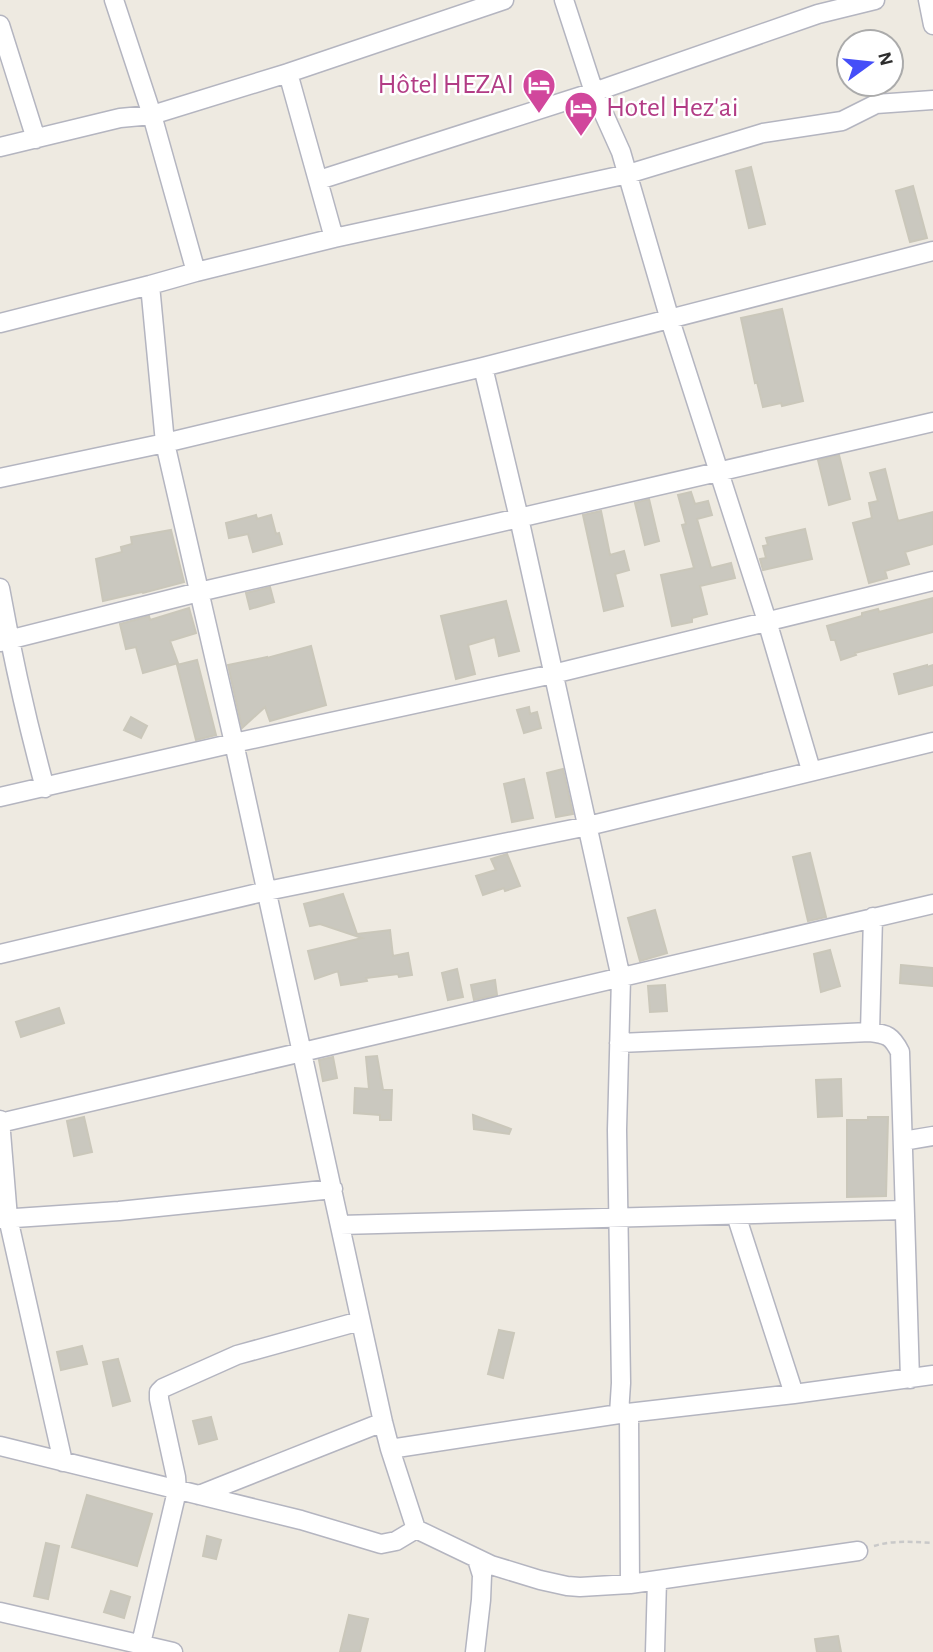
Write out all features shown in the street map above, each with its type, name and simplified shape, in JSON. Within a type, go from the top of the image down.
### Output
[{"type":"street","points":[[114,0],[152,115],[196,272]]},
{"type":"street","points":[[0,147],[120,118],[152,115],[288,73],[504,0]]},
{"type":"street","points":[[564,0],[594,92],[628,174],[670,320],[768,621],[811,770]]},
{"type":"street","points":[[318,180],[594,92],[818,14],[875,0]]},
{"type":"street","points":[[928,0],[933,25]]},
{"type":"street","points":[[0,25],[36,139]]},
{"type":"street","points":[[288,73],[334,238]]},
{"type":"street","points":[[0,323],[334,238],[628,174],[763,133],[842,121],[876,104],[933,100]]},
{"type":"street","points":[[0,478],[165,443],[483,367],[933,251]]},
{"type":"street","points":[[150,285],[165,443],[267,891],[383,1422],[416,1529],[491,1565],[566,1586],[580,1587],[630,1584],[858,1551]]},
{"type":"street","points":[[483,367],[621,978],[618,1218],[621,1383],[630,1584]]},
{"type":"street","points":[[5,640],[199,592],[933,422]]},
{"type":"street","points":[[0,797],[553,674],[933,581]]},
{"type":"street","points":[[0,588],[5,640],[45,788]]},
{"type":"street","points":[[0,954],[267,891],[588,826],[933,741]]},
{"type":"street","points":[[64,1462],[4,1218],[0,1121],[933,904]]},
{"type":"street","points":[[870,1032],[873,918]]},
{"type":"street","points":[[619,1043],[870,1032],[883,1033],[894,1039],[901,1052],[909,1379]]},
{"type":"street","points":[[903,1141],[933,1136]]},
{"type":"street","points":[[4,1218],[119,1211],[333,1189]]},
{"type":"street","points":[[340,1225],[904,1210]]},
{"type":"street","points":[[736,1215],[794,1394]]},
{"type":"street","points":[[140,1648],[177,1491],[159,1392],[237,1355],[360,1321]]},
{"type":"street","points":[[390,1449],[624,1414],[933,1375]]},
{"type":"street","points":[[200,1495],[383,1422]]},
{"type":"street","points":[[0,1446],[301,1520],[381,1544],[396,1541],[416,1529]]},
{"type":"street","points":[[475,1652],[482,1575],[477,1559]]},
{"type":"street","points":[[655,1652],[657,1580]]},
{"type":"street","points":[[0,1612],[140,1648],[173,1652]]},
{"type":"path","points":[[858,1551],[883,1543],[933,1543]]},
{"type":"building","points":[[751,167],[765,224],[749,228],[736,171]]},
{"type":"building","points":[[913,186],[927,238],[910,242],[896,191]]},
{"type":"building","points":[[782,309],[803,401],[763,407],[741,318]]},
{"type":"building","points":[[839,455],[850,499],[829,505],[818,460]]},
{"type":"building","points":[[885,469],[898,521],[933,512],[933,544],[905,552],[909,564],[885,571],[887,578],[869,583],[853,523],[872,518],[869,503],[878,501],[870,473]]},
{"type":"building","points":[[691,492],[695,504],[708,501],[712,515],[697,519],[711,568],[731,563],[735,578],[700,586],[707,614],[692,618],[692,622],[672,626],[661,575],[694,568],[682,525],[686,524],[678,495]]},
{"type":"building","points":[[649,499],[659,541],[645,545],[635,503]]},
{"type":"building","points":[[601,511],[610,555],[624,551],[629,570],[615,574],[623,606],[604,611],[583,515]]},
{"type":"building","points":[[256,515],[257,519],[271,515],[282,544],[253,552],[248,534],[229,538],[226,523]]},
{"type":"building","points":[[805,529],[812,559],[763,570],[760,559],[766,558],[763,546],[768,545],[766,538]]},
{"type":"building","points":[[171,530],[184,582],[103,601],[96,559],[122,552],[121,547],[132,544],[131,537]]},
{"type":"building","points":[[270,587],[274,602],[250,609],[246,593]]},
{"type":"building","points":[[933,598],[933,632],[855,653],[856,655],[841,660],[827,626],[862,616],[862,613],[878,609],[879,612]]},
{"type":"building","points":[[506,601],[519,651],[499,656],[495,637],[468,645],[475,674],[456,679],[441,616]]},
{"type":"building","points":[[189,608],[196,633],[170,641],[178,663],[143,673],[136,647],[126,649],[120,624],[149,616],[150,620]]},
{"type":"building","points":[[311,646],[326,705],[270,721],[265,707],[242,728],[228,665]]},
{"type":"building","points":[[197,660],[216,735],[196,740],[177,665]]},
{"type":"building","points":[[933,665],[933,685],[899,694],[894,674]]},
{"type":"building","points":[[529,707],[530,714],[537,712],[541,728],[524,733],[517,710]]},
{"type":"building","points":[[131,717],[147,726],[141,738],[124,730]]},
{"type":"building","points":[[563,769],[573,814],[556,817],[547,773]]},
{"type":"building","points":[[524,779],[533,818],[512,822],[504,784]]},
{"type":"building","points":[[810,853],[826,917],[808,921],[793,857]]},
{"type":"building","points":[[507,854],[520,886],[483,895],[476,876],[496,870],[491,859]]},
{"type":"building","points":[[343,894],[357,934],[390,930],[393,956],[408,953],[412,975],[366,978],[367,981],[341,985],[338,971],[315,979],[308,951],[362,938],[320,924],[310,926],[304,904]]},
{"type":"building","points":[[655,910],[667,953],[640,961],[628,918]]},
{"type":"building","points":[[830,950],[840,986],[821,992],[814,954]]},
{"type":"building","points":[[901,965],[933,968],[933,986],[900,983]]},
{"type":"building","points":[[457,969],[463,997],[448,1000],[442,973]]},
{"type":"building","points":[[495,980],[497,995],[474,1000],[471,985]]},
{"type":"building","points":[[665,985],[667,1011],[650,1012],[648,986]]},
{"type":"building","points":[[59,1008],[64,1023],[21,1037],[16,1022]]},
{"type":"building","points":[[377,1056],[383,1090],[392,1090],[391,1120],[380,1120],[380,1115],[354,1113],[355,1088],[369,1089],[366,1057]]},
{"type":"building","points":[[333,1057],[337,1078],[323,1081],[319,1060]]},
{"type":"building","points":[[841,1079],[842,1116],[818,1117],[816,1080]]},
{"type":"building","points":[[473,1115],[511,1129],[509,1134],[474,1129]]},
{"type":"building","points":[[84,1117],[92,1152],[74,1156],[67,1121]]},
{"type":"building","points":[[868,1117],[888,1117],[886,1196],[847,1197],[847,1120],[868,1120]]},
{"type":"building","points":[[499,1330],[514,1333],[503,1378],[488,1374]]},
{"type":"building","points":[[82,1346],[87,1364],[61,1370],[57,1352]]},
{"type":"building","points":[[118,1359],[130,1401],[113,1406],[103,1362]]},
{"type":"building","points":[[211,1417],[217,1439],[199,1444],[193,1421]]},
{"type":"building","points":[[87,1495],[152,1514],[137,1566],[72,1547]]},
{"type":"building","points":[[207,1536],[221,1540],[216,1559],[203,1556]]},
{"type":"building","points":[[46,1543],[59,1546],[48,1599],[34,1596]]},
{"type":"building","points":[[111,1591],[130,1597],[124,1618],[104,1612]]},
{"type":"building","points":[[349,1615],[368,1619],[360,1652],[340,1652]]},
{"type":"building","points":[[838,1636],[841,1652],[817,1652],[815,1639]]},
{"type":"place","name":"Hôtel HEZAI","points":[[539,115]]},
{"type":"place","name":"Hotel Hez'ai","points":[[581,138]]}]
